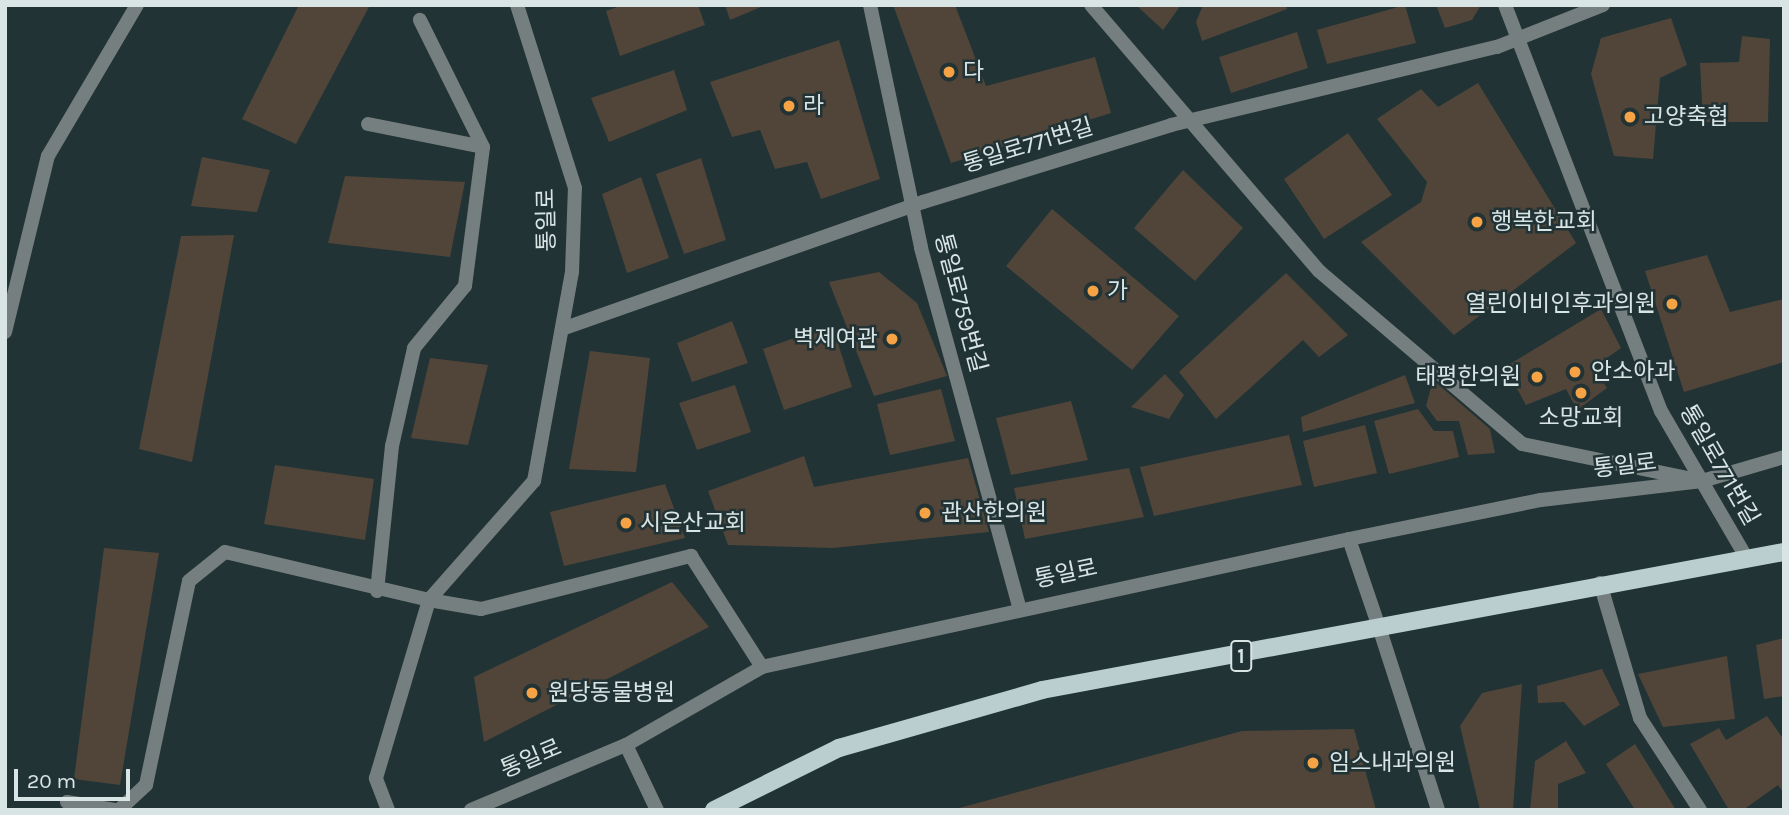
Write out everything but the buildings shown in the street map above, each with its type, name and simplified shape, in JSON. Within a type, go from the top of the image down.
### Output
[{"type":"main road","name":"1","points":[[714,810],[839,748],[1029,694],[1378,624],[1784,552]]},
{"type":"street","points":[[5,332],[48,156],[137,5]]},
{"type":"street","name":"통일로","points":[[388,810],[376,778],[429,600],[534,481],[572,272],[575,188],[517,5]]},
{"type":"street","name":"통일로759번길","points":[[870,5],[911,206],[1020,609]]},
{"type":"street","name":"통일로","points":[[1091,5],[1319,271],[1522,444],[1702,481]]},
{"type":"street","name":"통일로771번길","points":[[1505,5],[1516,40],[1661,411],[1747,559]]},
{"type":"street","name":"통일로771번길","points":[[562,329],[911,206],[1193,121],[1516,40],[1603,5]]},
{"type":"street","points":[[377,591],[392,446],[414,348],[465,286],[483,147],[420,20]]},
{"type":"street","points":[[368,124],[483,147]]},
{"type":"street","name":"통일로","points":[[471,810],[626,745],[762,667],[1349,539],[1541,500],[1702,481],[1784,457]]},
{"type":"street","points":[[1349,539],[1438,810]]},
{"type":"street","points":[[67,802],[118,810],[146,785],[189,581],[225,552],[377,591],[481,609],[691,556],[762,667]]},
{"type":"street","points":[[1600,583],[1640,718],[1700,810]]},
{"type":"street","points":[[626,745],[657,810]]},
{"type":"place","name":"다","points":[[949,72]]},
{"type":"place","name":"라","points":[[789,106]]},
{"type":"place","name":"고양축협","points":[[1630,117]]},
{"type":"place","name":"행복한교회","points":[[1477,222]]},
{"type":"place","name":"가","points":[[1093,291]]},
{"type":"place","name":"열린이비인후과의원","points":[[1672,304]]},
{"type":"place","name":"벽제여관","points":[[892,339]]},
{"type":"place","name":"안소아과","points":[[1575,372]]},
{"type":"place","name":"태평한의원","points":[[1537,377]]},
{"type":"place","name":"소망교회","points":[[1581,393]]},
{"type":"place","name":"관산한의원","points":[[925,513]]},
{"type":"place","name":"시온산교회","points":[[626,523]]},
{"type":"place","name":"원당동물병원","points":[[532,693]]},
{"type":"place","name":"임스내과의원","points":[[1313,763]]}]
